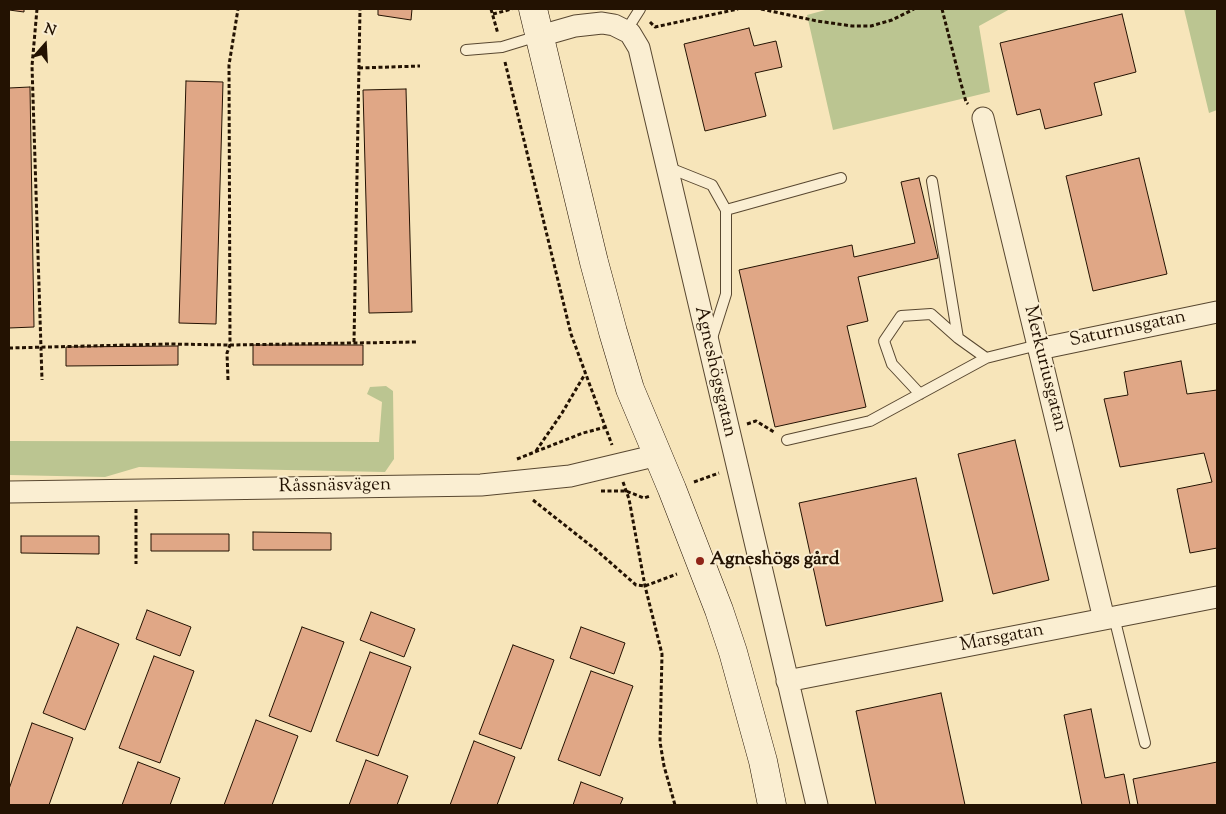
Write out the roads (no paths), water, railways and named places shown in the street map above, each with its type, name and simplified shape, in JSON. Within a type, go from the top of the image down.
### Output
[{"type":"street","points":[[533,9],[594,262],[630,389],[719,610],[733,652],[763,761],[772,805]]},
{"type":"street","points":[[540,36],[591,23],[614,25],[626,31]]},
{"type":"street","name":"Agneshögsgatan","points":[[626,31],[630,33],[639,48],[817,805]]},
{"type":"street","name":"Merkuriusgatan","points":[[983,118],[1038,347],[1109,618]]},
{"type":"street","name":"Saturnusgatan","points":[[1038,347],[1217,312]]},
{"type":"street","name":"Råssnäsvägen","points":[[9,492],[481,485],[570,476],[658,455]]},
{"type":"street","name":"Marsgatan","points":[[787,681],[1217,597]]},
{"type":"lane","points":[[626,31],[639,11]]},
{"type":"lane","points":[[466,50],[502,48],[540,36]]},
{"type":"lane","points":[[666,167],[712,185],[726,210],[726,294],[709,349]]},
{"type":"lane","points":[[726,210],[841,178]]},
{"type":"lane","points":[[932,181],[958,338]]},
{"type":"lane","points":[[920,394],[892,364],[884,341],[901,316],[931,314],[958,338],[986,358]]},
{"type":"lane","points":[[787,440],[870,421],[986,358],[1038,347]]},
{"type":"lane","points":[[1109,618],[1144,743]]},
{"type":"place","name":"Agneshögs gård","points":[[700,561]]}]
